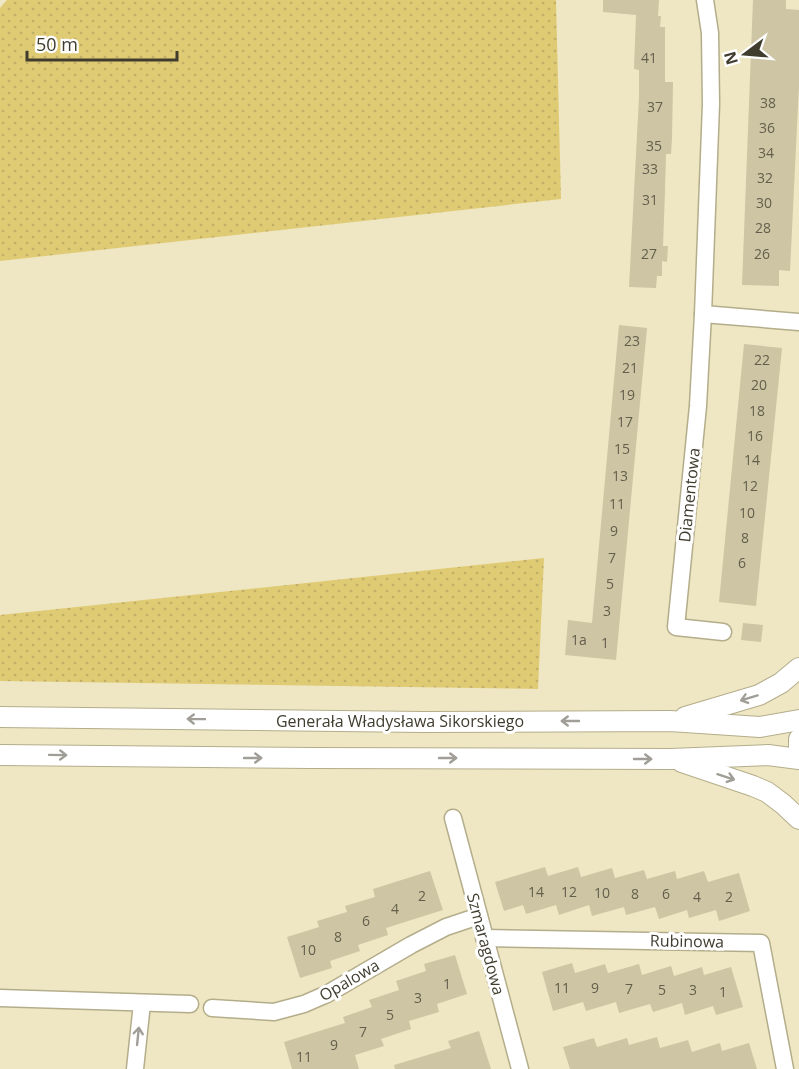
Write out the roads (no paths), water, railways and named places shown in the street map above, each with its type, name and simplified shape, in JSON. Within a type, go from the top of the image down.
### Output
[{"type":"street","name":"Diamentowa","points":[[705,0],[710,33],[711,104],[703,314],[698,406],[675,627],[723,632]]},
{"type":"street","points":[[703,314],[799,322]]},
{"type":"street","points":[[670,721],[759,695],[781,683],[799,668]]},
{"type":"street","name":"Generała Władysława Sikorskiego","points":[[0,717],[423,722],[670,721],[760,727],[799,720]]},
{"type":"street","points":[[799,739],[799,749]]},
{"type":"street","points":[[0,755],[670,759],[768,755],[799,759]]},
{"type":"street","points":[[670,759],[767,792],[799,819]]},
{"type":"street","name":"Szmaragdowa","points":[[453,818],[520,1069]]},
{"type":"street","name":"Opalowa","points":[[212,1008],[274,1012],[304,1005],[446,927],[479,916]]},
{"type":"street","name":"Rubinowa","points":[[484,938],[761,942],[785,1069]]},
{"type":"street","points":[[0,998],[190,1004]]},
{"type":"street","points":[[135,1069],[142,1003]]}]
